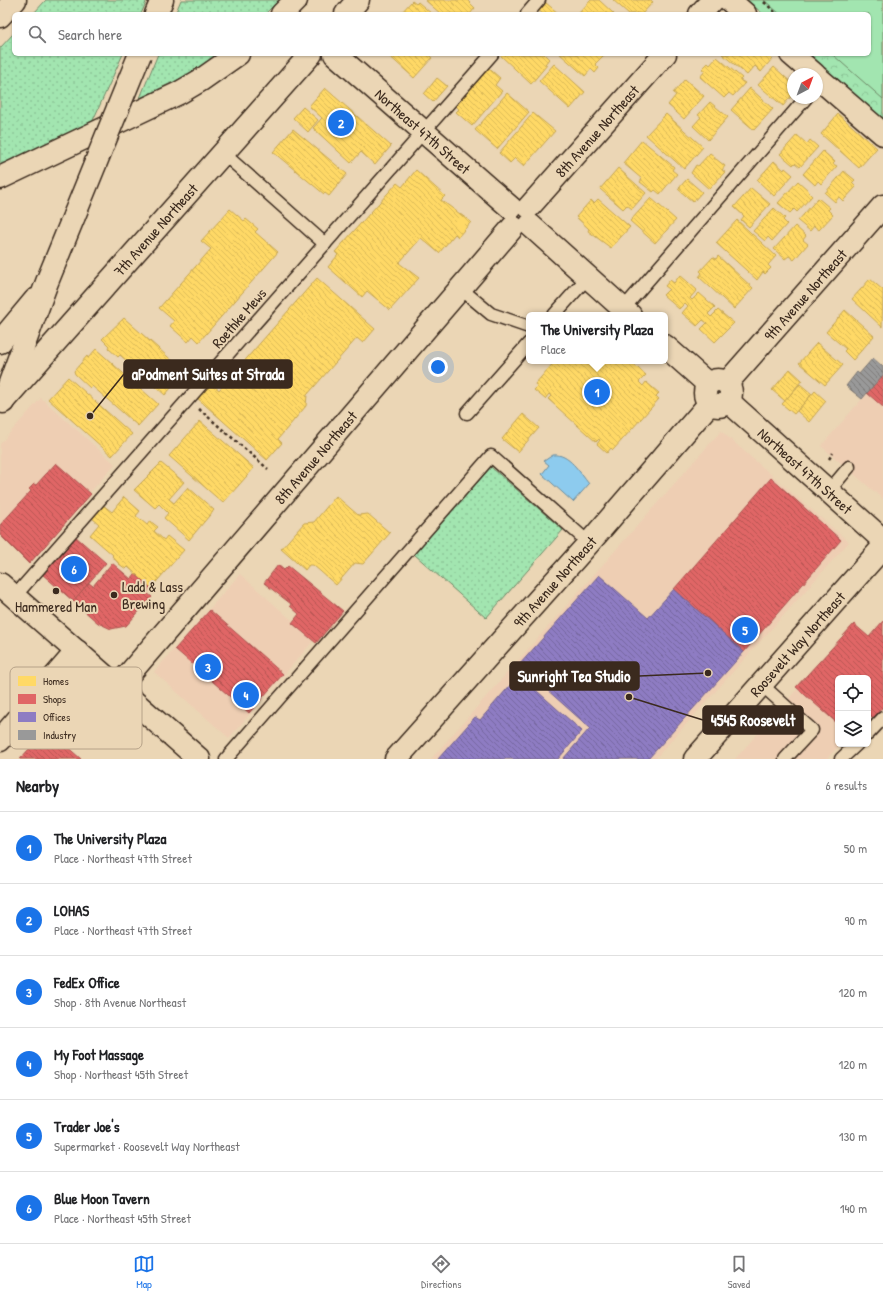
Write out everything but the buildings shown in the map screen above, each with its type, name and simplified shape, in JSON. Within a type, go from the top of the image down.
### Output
[{"type":"main road","points":[[0,16],[15,0]]},
{"type":"main road","points":[[157,12],[162,0]]},
{"type":"main road","points":[[284,12],[296,0]]},
{"type":"main road","points":[[348,12],[358,0]]},
{"type":"main road","points":[[702,12],[713,0]]},
{"type":"main road","points":[[729,0],[743,12]]},
{"type":"main road","points":[[1,403],[47,282],[139,56]]},
{"type":"main road","points":[[0,178],[179,92],[207,76],[235,56]]},
{"type":"main road","name":"7th Avenue Northeast","points":[[1,403],[309,56]]},
{"type":"main road","name":"Northeast 47th Street","points":[[337,56],[627,312]]},
{"type":"main road","name":"8th Avenue Northeast","points":[[135,667],[521,217],[663,56]]},
{"type":"main road","points":[[793,56],[806,68]]},
{"type":"main road","points":[[823,84],[883,134]]},
{"type":"main road","name":"9th Avenue Northeast","points":[[396,759],[589,543],[718,393],[883,206]]},
{"type":"main road","points":[[0,342],[28,309],[47,282]]},
{"type":"main road","name":"Northeast 47th Street","points":[[668,349],[883,540]]},
{"type":"main road","name":"Roosevelt Way Northeast","points":[[695,759],[883,547]]},
{"type":"main road","points":[[7,590],[95,667]]},
{"type":"main road","points":[[63,667],[77,651]]},
{"type":"main road","points":[[142,708],[199,759]]},
{"type":"main road","points":[[0,740],[10,728]]},
{"type":"lane","points":[[529,12],[540,0]]},
{"type":"lane","name":"Roethke Mews","points":[[7,590],[188,400],[490,56]]},
{"type":"lane","points":[[627,312],[801,104]]},
{"type":"lane","points":[[223,153],[325,244]]},
{"type":"lane","points":[[557,312],[588,277]]},
{"type":"lane","points":[[460,288],[491,314],[526,326]]},
{"type":"lane","points":[[467,413],[526,346]]},
{"type":"lane","points":[[226,759],[491,456],[589,543]]},
{"type":"lane","points":[[828,492],[849,467]]},
{"type":"lane","points":[[762,685],[812,730],[785,759]]},
{"type":"lane","points":[[871,731],[883,718]]},
{"type":"lane","points":[[841,759],[854,747]]},
{"type":"path","points":[[761,0],[775,12]]},
{"type":"path","points":[[188,400],[268,469]]},
{"type":"path","points":[[829,459],[833,453]]},
{"type":"shaded area","points":[[883,375],[883,499],[821,446]]},
{"type":"shaded area","points":[[41,398],[115,464],[29,562],[0,536],[0,444]]},
{"type":"shaded area","points":[[721,431],[849,542],[655,759],[431,759]]},
{"type":"shaded area","points":[[240,574],[314,640],[229,738],[154,672]]},
{"type":"shaded area","points":[[799,687],[835,719],[835,747],[838,747],[826,759],[735,759]]},
{"type":"green space","points":[[46,0],[147,0],[142,12],[35,12]]},
{"type":"green space","points":[[181,0],[279,0],[267,12],[176,12]]},
{"type":"green space","points":[[747,0],[883,0],[883,120],[810,56],[871,56],[871,12],[761,12]]},
{"type":"green space","points":[[764,0],[883,0],[883,99],[834,56],[871,56],[871,12],[778,12]]},
{"type":"green space","points":[[12,35],[12,56],[122,56],[90,127],[0,169],[0,48]]},
{"type":"green space","points":[[157,56],[216,56],[190,74],[140,98]]},
{"type":"green space","points":[[491,467],[563,530],[486,618],[414,554]]},
{"type":"water","points":[[553,455],[559,455],[569,460],[589,484],[573,502],[542,474],[549,465],[544,461]]},
{"type":"place","name":"LOHAS","points":[[341,123]]},
{"type":"place","name":"The University Plaza","points":[[597,392]]},
{"type":"place","name":"aPodment Suites at Strada","points":[[90,416]]},
{"type":"place","name":"Blue Moon Tavern","points":[[74,569]]},
{"type":"place","name":"Hammered Man","points":[[56,591]]},
{"type":"place","name":"Ladd & Lass Brewing","points":[[114,595]]},
{"type":"place","name":"Trader Joe's","points":[[745,630]]},
{"type":"place","name":"FedEx Office","points":[[208,667]]},
{"type":"place","name":"Sunright Tea Studio","points":[[708,673]]},
{"type":"place","name":"My Foot Massage","points":[[246,695]]},
{"type":"place","name":"4545 Roosevelt","points":[[629,697]]}]
